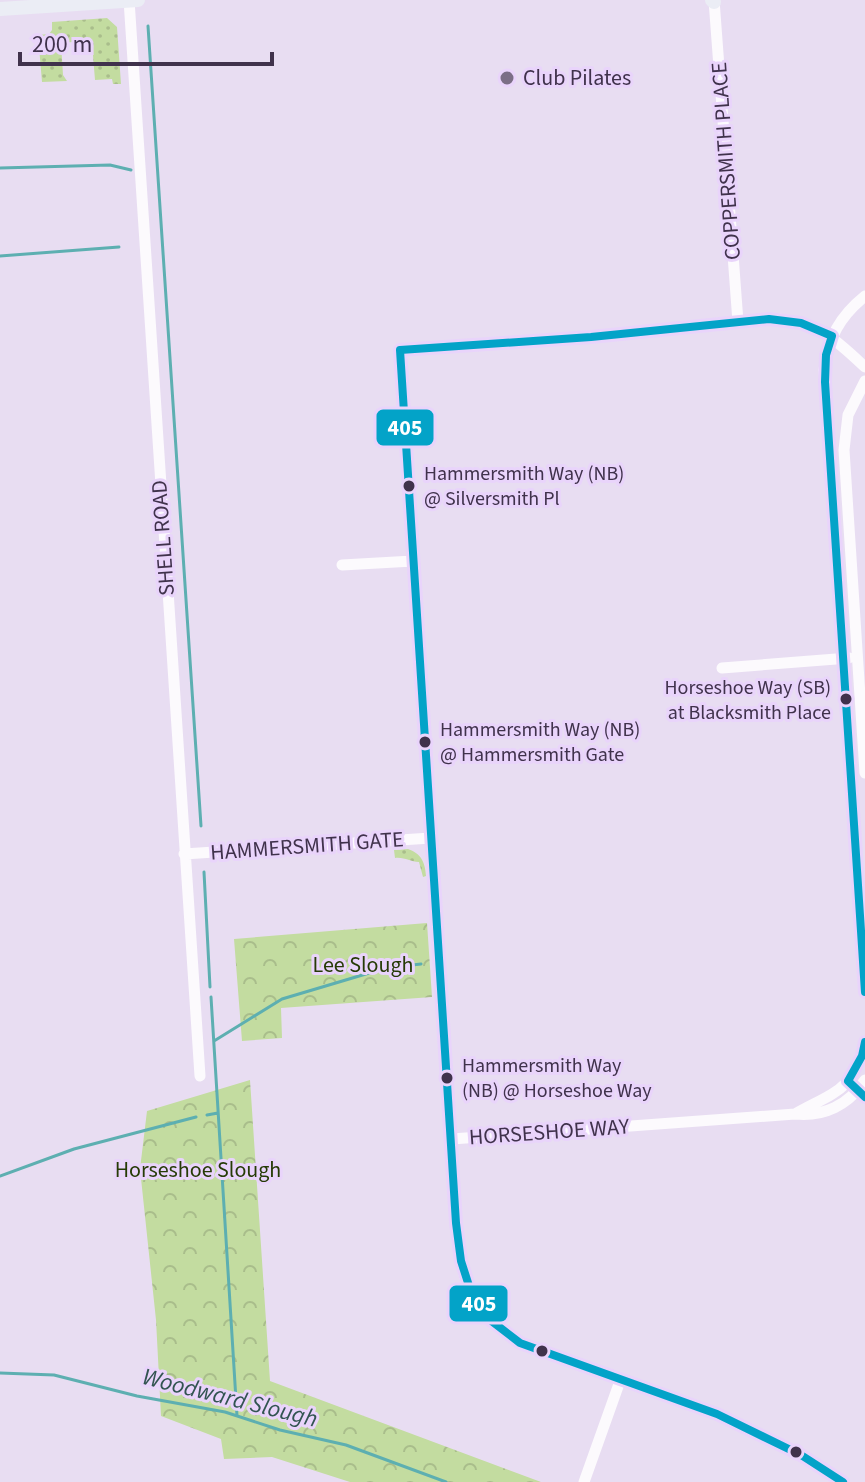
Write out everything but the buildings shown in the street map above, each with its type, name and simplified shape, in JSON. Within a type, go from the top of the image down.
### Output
[{"type":"main road","points":[[0,9],[138,0]]},
{"type":"street","name":"SHELL ROAD","points":[[129,0],[200,1076]]},
{"type":"street","name":"COPPERSMITH PLACE","points":[[714,1],[738,322]]},
{"type":"street","points":[[865,296],[849,311],[832,336],[824,370],[850,658],[865,773]]},
{"type":"street","points":[[452,1139],[400,350],[786,320],[832,336],[865,367]]},
{"type":"street","points":[[865,381],[853,402],[845,426],[850,658],[865,992]]},
{"type":"street","points":[[831,471],[845,470]]},
{"type":"street","points":[[342,565],[413,561]]},
{"type":"street","points":[[722,668],[850,658]]},
{"type":"street","name":"HAMMERSMITH GATE","points":[[184,854],[431,838]]},
{"type":"street","points":[[863,1089],[848,1081],[862,1056],[865,1042]]},
{"type":"street","name":"HORSESHOE WAY","points":[[795,1114],[833,1095],[848,1081]]},
{"type":"street","name":"HORSESHOE WAY","points":[[843,1482],[801,1455],[717,1414],[520,1343],[494,1326],[469,1288],[458,1252],[452,1139],[795,1114],[813,1116],[850,1099],[863,1089]]},
{"type":"street","points":[[584,1482],[620,1381]]},
{"type":"green space","points":[[107,18],[117,27],[121,84],[113,84],[112,79],[95,80],[92,43],[85,41],[61,43],[63,75],[67,81],[42,82],[38,35],[49,34],[52,22]]},
{"type":"green space","points":[[408,849],[422,860],[426,876],[423,877],[419,862],[395,858],[394,850]]},
{"type":"green space","name":"Lee Slough","points":[[427,923],[432,997],[281,1008],[282,1038],[242,1041],[234,939]]},
{"type":"green space","name":"Horseshoe Slough","points":[[250,1080],[270,1381],[541,1482],[350,1482],[272,1457],[224,1459],[221,1439],[161,1416],[156,1320],[140,1169],[147,1111]]},
{"type":"waterway","points":[[148,26],[201,826]]},
{"type":"waterway","points":[[0,168],[110,165],[131,170]]},
{"type":"waterway","points":[[0,256],[119,247]]},
{"type":"waterway","points":[[204,872],[210,987]]},
{"type":"waterway","points":[[214,1041],[282,999],[386,968],[421,964]]},
{"type":"waterway","points":[[211,997],[237,1416]]},
{"type":"waterway","points":[[207,1115],[218,1113]]},
{"type":"waterway","points":[[0,1176],[74,1149],[196,1117]]},
{"type":"waterway","name":"Woodward Slough","points":[[0,1373],[54,1375],[137,1396],[225,1412],[280,1430],[346,1445],[446,1482]]},
{"type":"transit line","name":"405","points":[[843,1482],[801,1455],[717,1414],[520,1343],[489,1319],[471,1292],[461,1261],[456,1223],[400,350],[591,337],[769,319],[801,323],[832,336],[826,355],[825,382],[865,992]]},
{"type":"transit line","name":"405","points":[[865,1042],[862,1056],[848,1081],[865,1097]]},
{"type":"place","name":"Club Pilates","points":[[507,78]]},
{"type":"place","name":"Hammersmith Way (NB) @ Silversmith Pl","points":[[409,486]]},
{"type":"place","name":"Horseshoe Way (SB) at Blacksmith Place","points":[[846,699]]},
{"type":"place","name":"Hammersmith Way (NB) @ Hammersmith Gate","points":[[425,742]]},
{"type":"place","name":"Hammersmith Way (NB) @ Horseshoe Way","points":[[447,1078]]}]
